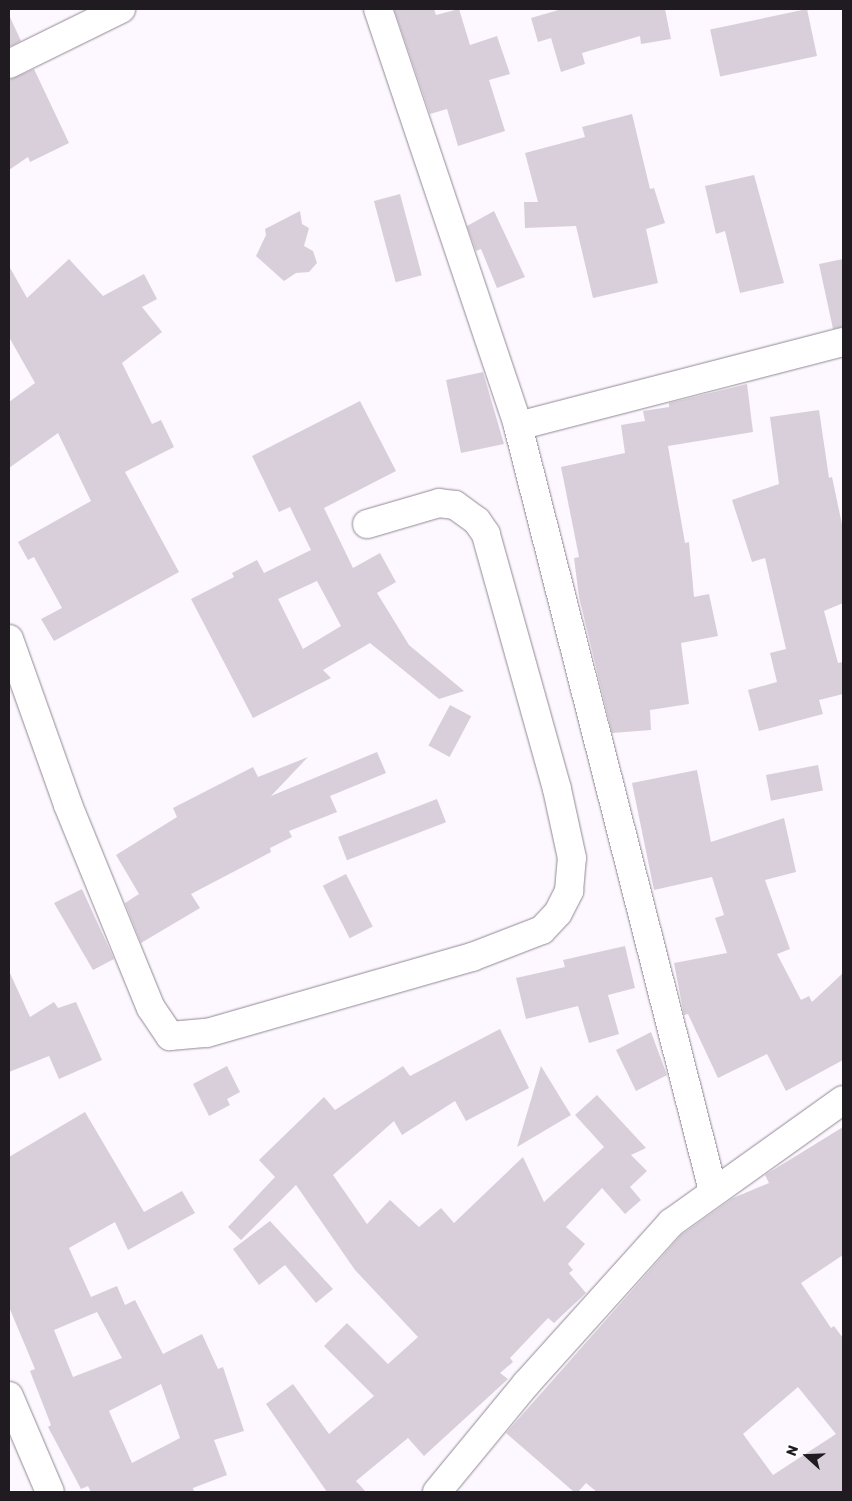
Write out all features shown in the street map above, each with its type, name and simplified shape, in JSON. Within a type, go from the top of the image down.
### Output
[{"type":"street","points":[[9,64],[121,9]]},
{"type":"street","points":[[378,9],[518,426],[713,1191]]},
{"type":"street","points":[[518,426],[843,342]]},
{"type":"street","points":[[9,639],[68,805],[147,999],[159,1024],[170,1036],[207,1034],[472,957],[542,930],[558,913],[568,891],[572,858],[557,790],[486,534],[477,521],[455,505],[439,503],[367,524]]},
{"type":"street","points":[[437,1492],[526,1384],[671,1224],[713,1191],[843,1100]]},
{"type":"street","points":[[9,1396],[50,1492]]},
{"type":"building","points":[[394,9],[434,9],[436,15],[459,9],[470,45],[497,36],[510,74],[489,80],[505,131],[458,146],[447,109],[430,114]]},
{"type":"building","points":[[562,9],[665,9],[671,39],[641,44],[640,36],[582,53],[585,64],[561,72],[551,38],[538,42],[531,18]]},
{"type":"building","points":[[807,9],[817,56],[720,77],[710,30]]},
{"type":"building","points":[[9,15],[21,41],[9,47]]},
{"type":"building","points":[[34,69],[69,143],[30,162],[28,157],[9,170],[9,80]]},
{"type":"building","points":[[632,114],[650,189],[654,188],[665,223],[646,229],[658,283],[593,298],[576,226],[525,228],[524,202],[538,202],[525,153],[585,137],[582,127]]},
{"type":"building","points":[[754,175],[784,283],[740,293],[725,231],[716,234],[705,186]]},
{"type":"building","points":[[400,194],[422,275],[396,282],[374,201]]},
{"type":"building","points":[[300,211],[302,224],[309,228],[304,246],[313,251],[317,263],[309,272],[296,273],[284,281],[256,256],[266,235],[265,229]]},
{"type":"building","points":[[494,211],[525,277],[497,288],[481,249],[476,251],[467,226]]},
{"type":"building","points":[[69,259],[103,296],[144,274],[157,299],[142,307],[162,332],[122,363],[152,424],[161,420],[174,447],[125,472],[179,572],[54,641],[41,619],[62,608],[34,557],[28,560],[18,542],[91,501],[58,433],[9,468],[9,402],[35,383],[9,337],[9,266],[27,298]]},
{"type":"building","points":[[843,259],[843,327],[833,329],[819,264]]},
{"type":"building","points":[[483,372],[504,444],[461,453],[446,380]]},
{"type":"building","points":[[747,384],[753,432],[668,446],[685,543],[689,542],[694,597],[709,594],[718,636],[681,643],[689,704],[650,710],[651,730],[612,733],[579,597],[574,558],[579,557],[561,467],[625,453],[621,425],[645,421],[643,411],[669,407],[669,403]]},
{"type":"building","points":[[360,401],[396,471],[324,508],[353,568],[380,553],[396,582],[377,593],[409,645],[464,691],[439,699],[370,643],[323,670],[331,678],[253,718],[191,599],[234,577],[232,573],[257,560],[264,573],[311,550],[290,507],[279,512],[252,456]],"holes":[[[317,581],[341,626],[303,649],[278,599]]]},
{"type":"building","points":[[819,410],[829,478],[832,477],[843,529],[843,603],[824,611],[838,663],[843,662],[843,694],[819,700],[823,714],[759,731],[748,690],[777,682],[770,653],[786,649],[765,558],[752,562],[732,500],[779,484],[770,417]]},
{"type":"building","points":[[450,705],[471,716],[450,757],[428,746]]},
{"type":"building","points":[[377,752],[386,773],[330,796],[337,812],[289,831],[292,837],[270,848],[271,852],[191,894],[200,908],[141,943],[125,903],[139,894],[116,855],[177,817],[173,808],[253,767],[258,777],[308,757],[271,796]]},
{"type":"building","points":[[818,765],[823,791],[771,801],[766,775]]},
{"type":"building","points":[[697,770],[711,842],[784,818],[796,872],[765,880],[790,949],[777,954],[801,1000],[809,996],[812,1002],[843,973],[843,1060],[786,1091],[767,1054],[718,1078],[688,1014],[684,1015],[674,963],[727,953],[715,918],[724,915],[712,877],[654,890],[632,783]]},
{"type":"building","points":[[437,799],[446,822],[347,860],[338,837]]},
{"type":"building","points":[[346,874],[373,927],[350,938],[323,886]]},
{"type":"building","points":[[82,889],[114,959],[93,970],[54,903]]},
{"type":"building","points":[[625,946],[635,988],[608,995],[619,1034],[589,1043],[578,1006],[526,1019],[516,978],[565,967],[563,960]]},
{"type":"building","points":[[9,971],[30,1017],[54,1002],[58,1008],[76,1002],[102,1060],[59,1079],[49,1056],[9,1072]]},
{"type":"building","points":[[500,1029],[529,1088],[466,1121],[455,1101],[402,1135],[394,1121],[333,1175],[367,1224],[390,1200],[419,1227],[441,1208],[454,1223],[523,1157],[544,1202],[604,1147],[575,1115],[597,1095],[646,1148],[631,1155],[647,1171],[630,1187],[641,1200],[625,1214],[602,1188],[566,1227],[585,1244],[568,1264],[573,1270],[569,1273],[586,1293],[554,1323],[548,1318],[510,1358],[513,1362],[500,1373],[508,1379],[424,1456],[408,1438],[356,1481],[366,1492],[327,1492],[266,1404],[293,1384],[329,1434],[374,1396],[324,1346],[347,1323],[388,1364],[418,1337],[355,1270],[296,1185],[241,1240],[228,1227],[275,1177],[259,1160],[324,1097],[335,1110],[403,1066],[410,1076]]},
{"type":"building","points":[[651,1032],[667,1075],[636,1091],[616,1050]]},
{"type":"building","points":[[227,1066],[240,1092],[227,1099],[230,1105],[209,1116],[193,1084]]},
{"type":"building","points":[[541,1066],[571,1115],[517,1147]]},
{"type":"building","points":[[85,1112],[144,1212],[182,1191],[195,1213],[128,1250],[115,1222],[69,1248],[91,1297],[117,1286],[125,1305],[135,1300],[163,1354],[202,1334],[218,1369],[223,1367],[244,1431],[214,1440],[227,1475],[193,1488],[194,1492],[91,1492],[88,1486],[81,1489],[48,1427],[51,1425],[30,1371],[35,1369],[9,1307],[9,1157]],"holes":[[[97,1312],[122,1358],[73,1377],[54,1330]],[[161,1384],[180,1438],[132,1463],[109,1411]]]},
{"type":"building","points":[[843,1127],[843,1255],[801,1283],[831,1328],[834,1326],[843,1338],[843,1492],[597,1492],[586,1483],[578,1492],[574,1492],[506,1433],[681,1235],[733,1198],[769,1183],[765,1175]],"holes":[[[798,1387],[836,1434],[773,1475],[743,1434]]]},
{"type":"building","points":[[270,1221],[333,1289],[316,1303],[285,1265],[259,1285],[233,1249]]}]
